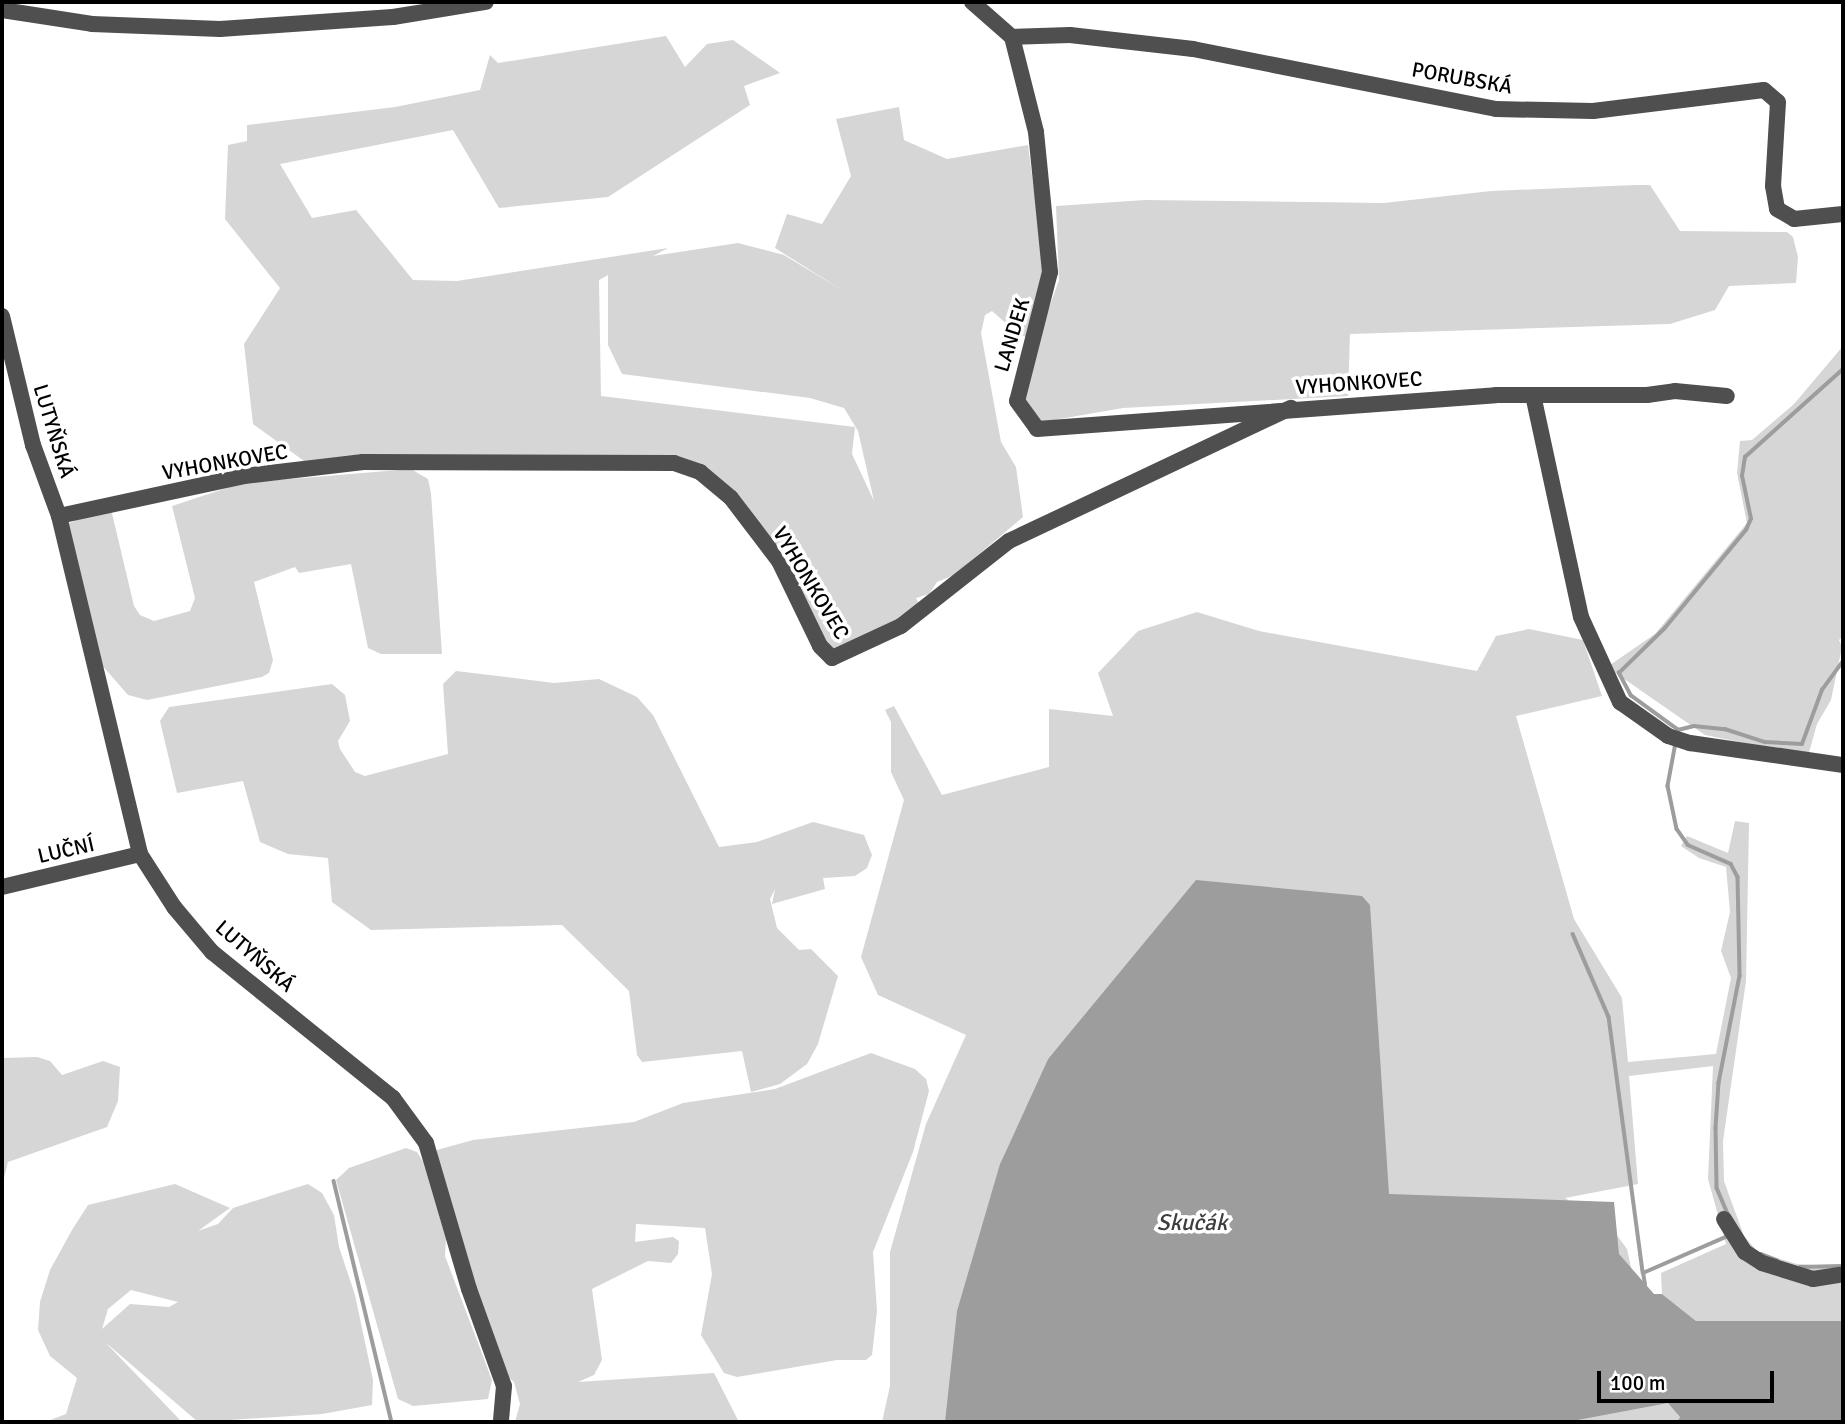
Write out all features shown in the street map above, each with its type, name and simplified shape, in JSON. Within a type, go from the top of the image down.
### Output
[{"type":"street","points":[[2,10],[92,23],[220,29],[393,17],[486,2]]},
{"type":"street","points":[[972,2],[1012,37]]},
{"type":"street","name":"PORUBSKÁ","points":[[1012,37],[1070,35],[1193,49],[1496,109],[1593,111],[1764,90],[1778,102],[1773,186],[1777,209],[1794,219],[1843,214]]},
{"type":"street","name":"LANDEK","points":[[1012,37],[1036,132],[1051,272],[1019,383],[1017,401],[1025,418],[1037,429],[1055,430],[1116,420],[1291,408]]},
{"type":"street","name":"LUTYŇSKÁ","points":[[2,316],[33,445],[59,516],[140,854],[174,907],[212,952],[393,1098],[426,1143],[469,1289],[503,1386],[501,1422]]},
{"type":"street","name":"VYHONKOVEC","points":[[59,516],[244,477],[363,462],[674,463],[700,472],[731,498],[779,561],[820,646],[832,659],[901,626],[1009,541],[1291,408],[1533,395],[1675,391],[1727,396]]},
{"type":"street","points":[[1533,395],[1581,617],[1620,702],[1677,739],[1843,765]]},
{"type":"street","name":"LUČNÍ","points":[[2,887],[140,854]]},
{"type":"street","points":[[1730,1229],[1745,1252],[1777,1270],[1813,1279],[1843,1274]]},
{"type":"shaded area","points":[[666,36],[685,67],[707,44],[733,40],[780,73],[744,86],[750,105],[608,197],[499,208],[453,130],[280,164],[312,218],[356,210],[413,280],[457,281],[668,248],[653,256],[738,243],[784,255],[845,292],[775,248],[787,214],[822,224],[851,176],[836,119],[899,107],[904,140],[947,159],[1028,145],[1046,283],[1027,337],[1019,335],[992,311],[985,315],[981,333],[1001,442],[1016,467],[1023,517],[954,575],[937,582],[929,594],[916,598],[920,606],[884,630],[828,651],[787,567],[696,463],[304,461],[253,424],[244,344],[280,288],[225,219],[228,145],[247,141],[247,125],[395,107],[480,90],[490,55],[498,63]],"holes":[[[608,275],[608,345],[622,374],[810,398],[844,408],[858,431],[874,501],[852,454],[855,427],[601,396],[599,280]]]},
{"type":"shaded area","points":[[1650,185],[1680,231],[1787,232],[1793,237],[1798,257],[1796,283],[1729,286],[1715,310],[1670,324],[1350,334],[1348,396],[1123,408],[1042,422],[1028,407],[1024,396],[1033,353],[1059,280],[1056,206],[1145,200],[1384,203],[1491,191]]},
{"type":"shaded area","points":[[1843,346],[1843,636],[1839,640],[1842,647],[1831,700],[1817,724],[1808,756],[1705,735],[1607,667],[1655,634],[1747,523],[1737,473],[1740,441],[1752,440],[1794,404]]},
{"type":"shaded area","points":[[411,469],[428,479],[431,493],[442,654],[381,654],[368,648],[351,564],[299,573],[295,567],[254,582],[273,660],[269,673],[262,677],[147,700],[128,695],[101,664],[66,524],[111,509],[134,606],[140,615],[154,621],[190,611],[195,598],[172,506],[242,483]]},
{"type":"shaded area","points":[[1197,612],[1259,631],[1477,671],[1496,636],[1529,629],[1583,640],[1602,696],[1516,716],[1574,919],[1622,998],[1628,1062],[1716,1054],[1731,978],[1721,951],[1730,912],[1726,867],[1699,858],[1681,846],[1687,836],[1728,853],[1735,821],[1749,823],[1746,981],[1723,1141],[1724,1181],[1744,1236],[1758,1252],[1797,1264],[1843,1267],[1843,1321],[1696,1321],[1662,1294],[1661,1273],[1726,1244],[1708,1179],[1713,1066],[1629,1076],[1638,1184],[1565,1198],[1610,1226],[1627,1249],[1656,1382],[1656,1404],[1669,1403],[1680,1417],[1677,1422],[882,1422],[890,1386],[890,1252],[926,1124],[966,1035],[878,995],[861,957],[904,800],[891,772],[891,722],[885,710],[894,706],[942,795],[1049,767],[1049,709],[1113,716],[1098,673],[1138,631]],"holes":[[[1064,1040],[1000,1164],[1048,1059]]]},
{"type":"shaded area","points":[[456,671],[554,683],[599,679],[637,697],[653,715],[719,847],[757,842],[813,822],[864,835],[872,855],[867,868],[855,876],[823,878],[825,889],[772,904],[775,889],[770,899],[777,928],[799,950],[811,949],[838,976],[818,1044],[807,1064],[780,1084],[751,1092],[742,1051],[642,1062],[637,1055],[629,991],[562,925],[371,930],[332,902],[328,858],[288,854],[260,842],[243,781],[177,793],[160,721],[169,707],[332,684],[345,695],[350,721],[338,741],[340,749],[355,772],[365,776],[448,754],[443,684]]},
{"type":"shaded area","points":[[871,1053],[915,1069],[926,1079],[929,1091],[913,1152],[873,1252],[877,1311],[872,1355],[866,1360],[837,1360],[737,1377],[724,1373],[701,1335],[712,1274],[705,1228],[636,1224],[635,1242],[673,1237],[679,1241],[678,1254],[671,1263],[648,1261],[592,1289],[602,1360],[594,1375],[578,1382],[714,1373],[739,1422],[515,1422],[520,1404],[514,1382],[507,1376],[478,1298],[435,1157],[437,1150],[473,1140],[634,1122],[683,1103],[775,1089]]},
{"type":"shaded area","points":[[37,1057],[50,1061],[62,1075],[103,1061],[120,1067],[118,1101],[107,1127],[8,1162],[2,1186],[2,1058]]},
{"type":"shaded area","points":[[406,1148],[417,1152],[423,1162],[446,1239],[445,1256],[492,1380],[488,1399],[413,1406],[398,1399],[336,1180],[349,1168]]},
{"type":"shaded area","points":[[175,1184],[230,1208],[198,1231],[218,1224],[233,1208],[308,1184],[322,1193],[334,1215],[339,1247],[355,1295],[373,1380],[372,1405],[322,1414],[198,1422],[105,1342],[182,1422],[45,1422],[66,1414],[77,1378],[50,1356],[38,1330],[40,1302],[50,1270],[88,1205]],"holes":[[[131,1290],[178,1302],[169,1307],[130,1304],[102,1329],[108,1309]]]},
{"type":"water","name":"Skučák","points":[[1196,880],[1362,896],[1370,905],[1389,1194],[1614,1202],[1619,1254],[1654,1294],[1662,1294],[1696,1321],[1843,1321],[1843,1422],[1677,1422],[1680,1417],[1668,1403],[1567,1422],[945,1422],[957,1311],[1000,1164],[1048,1059]]},
{"type":"waterway","points":[[1678,730],[1631,696],[1619,673],[1664,629],[1746,530],[1751,519],[1742,476],[1745,457],[1843,369]]},
{"type":"waterway","points":[[1677,735],[1678,730],[1694,726],[1725,729],[1765,742],[1802,744],[1822,690],[1843,661]]},
{"type":"waterway","points":[[1676,743],[1668,786],[1677,829],[1688,845],[1731,864],[1738,877],[1740,976],[1719,1083],[1716,1128],[1717,1188],[1728,1214]]},
{"type":"waterway","points":[[1573,934],[1609,1017],[1643,1273]]},
{"type":"waterway","points":[[334,1181],[392,1422]]},
{"type":"waterway","points":[[1645,1285],[1643,1273],[1728,1236]]},
{"type":"waterway","points":[[1761,1254],[1777,1260]]},
{"type":"waterway","points":[[1800,1267],[1843,1266]]}]
